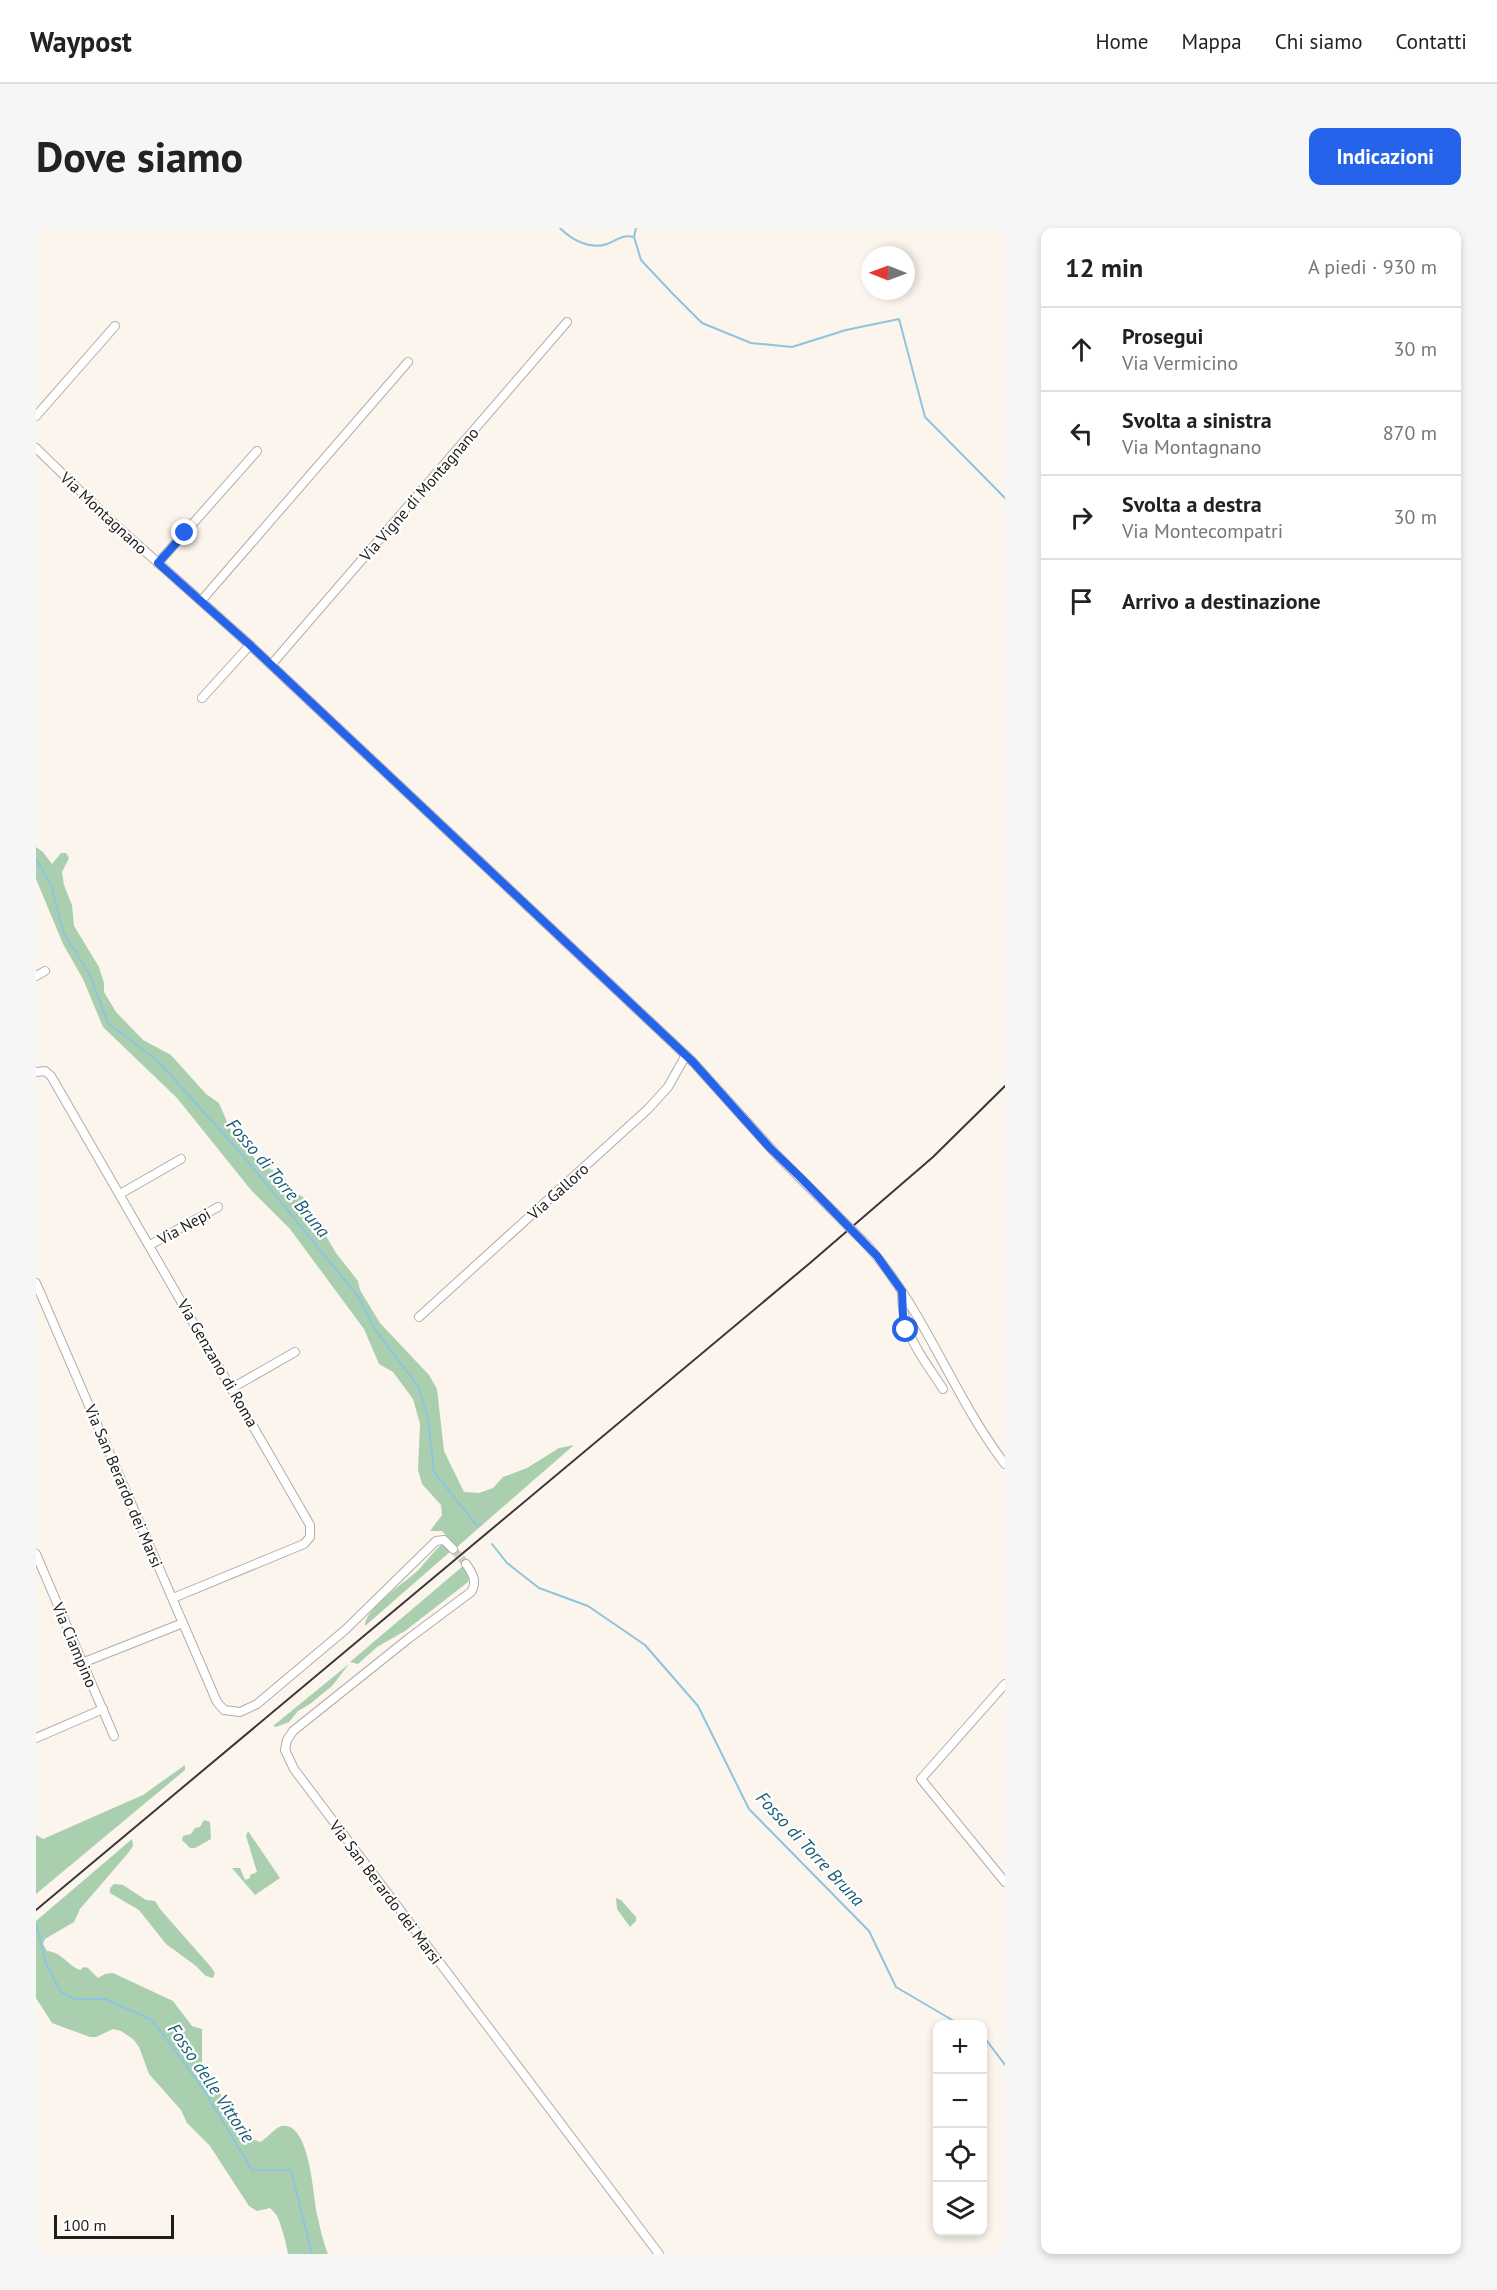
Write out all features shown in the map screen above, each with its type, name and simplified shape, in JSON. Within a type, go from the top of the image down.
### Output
[{"type":"street","name":"Via Vigne di Montagnano","points":[[271,665],[567,322]]},
{"type":"street","points":[[36,416],[115,326]]},
{"type":"street","points":[[201,601],[408,362]]},
{"type":"street","name":"Via Montagnano","points":[[36,448],[108,518],[250,645],[686,1054],[770,1148],[868,1246],[902,1291],[976,1421],[1005,1464]]},
{"type":"street","points":[[158,563],[257,451]]},
{"type":"street","points":[[202,698],[250,645]]},
{"type":"street","points":[[36,976],[45,971]]},
{"type":"street","name":"Via Galloro","points":[[419,1317],[648,1109],[665,1091],[686,1054]]},
{"type":"street","name":"Via Genzano di Roma","points":[[36,1072],[43,1070],[51,1076],[306,1516],[310,1527],[310,1537],[304,1544],[173,1598]]},
{"type":"street","points":[[120,1194],[181,1160]]},
{"type":"street","name":"Via Nepi","points":[[150,1245],[218,1207]]},
{"type":"street","name":"Via San Berardo dei Marsi","points":[[36,1283],[219,1704],[227,1711],[240,1712],[257,1704],[336,1638],[434,1542],[444,1540],[453,1549]]},
{"type":"street","points":[[902,1291],[903,1316],[908,1334],[944,1389]]},
{"type":"street","points":[[232,1388],[295,1352]]},
{"type":"street","name":"Via Ciampino","points":[[36,1554],[114,1736]]},
{"type":"street","name":"Via San Berardo dei Marsi","points":[[466,1564],[474,1578],[471,1592],[293,1731],[286,1744],[286,1754],[294,1769],[348,1842],[659,2254]]},
{"type":"street","points":[[82,1663],[183,1623]]},
{"type":"street","points":[[1005,1684],[919,1778],[1005,1882]]},
{"type":"street","points":[[36,1738],[103,1709]]},
{"type":"green space","points":[[36,847],[52,864],[61,853],[66,853],[69,858],[62,872],[64,885],[72,905],[74,926],[99,967],[104,992],[116,1012],[143,1040],[171,1055],[206,1094],[219,1103],[231,1131],[258,1162],[283,1176],[295,1193],[303,1197],[336,1253],[358,1281],[360,1290],[380,1323],[429,1375],[437,1389],[444,1451],[464,1492],[479,1493],[493,1488],[503,1477],[527,1468],[559,1448],[574,1445],[457,1547],[442,1531],[430,1531],[442,1515],[441,1505],[422,1484],[418,1470],[420,1424],[413,1399],[393,1372],[379,1364],[364,1329],[290,1229],[251,1190],[177,1098],[103,1027],[83,979],[63,944],[36,879]]},
{"type":"green space","points":[[444,1543],[451,1551],[365,1626],[366,1620],[377,1605],[418,1570]]},
{"type":"green space","points":[[463,1566],[470,1575],[468,1582],[405,1631],[377,1647],[358,1664],[350,1662]]},
{"type":"green space","points":[[349,1664],[332,1686],[298,1711],[289,1722],[273,1726]]},
{"type":"green space","points":[[185,1765],[185,1770],[36,1894],[36,1835],[43,1839],[143,1795]]},
{"type":"green space","points":[[204,1820],[210,1822],[211,1839],[195,1848],[190,1848],[182,1840],[183,1836],[191,1834],[195,1828],[200,1827]]},
{"type":"green space","points":[[248,1831],[280,1878],[255,1895],[232,1868],[240,1868],[245,1880],[257,1872],[246,1836]]},
{"type":"green space","points":[[132,1839],[133,1846],[129,1852],[80,1909],[74,1922],[45,1939],[43,1944],[47,1951],[61,1956],[80,1970],[84,1967],[88,1968],[98,1978],[113,1973],[173,2001],[192,2026],[202,2029],[202,2075],[218,2089],[239,2128],[260,2142],[282,2126],[291,2128],[299,2135],[312,2177],[317,2214],[328,2254],[288,2254],[277,2215],[270,2208],[257,2211],[249,2206],[210,2146],[187,2123],[181,2110],[149,2074],[139,2047],[133,2039],[113,2029],[96,2037],[90,2037],[52,2023],[36,1998],[36,1921]]},
{"type":"green space","points":[[114,1884],[123,1885],[146,1900],[155,1901],[211,1967],[215,1973],[213,1978],[206,1976],[166,1944],[139,1910],[110,1893],[110,1888]]},
{"type":"green space","points":[[616,1898],[621,1900],[636,1917],[636,1921],[630,1927],[617,1909]]},
{"type":"waterway","points":[[560,228],[576,240],[594,246],[601,246],[623,237],[634,237]]},
{"type":"waterway","points":[[636,228],[634,237],[641,260],[673,294],[702,323],[751,343],[792,347],[846,330],[899,319],[925,417],[1005,498]]},
{"type":"waterway","name":"Fosso di Torre Bruna","points":[[36,859],[51,885],[64,934],[89,973],[108,1023],[158,1061],[246,1159],[360,1299],[376,1331],[418,1386],[428,1418],[434,1472],[478,1527]]},
{"type":"waterway","name":"Fosso di Torre Bruna","points":[[492,1544],[507,1563],[539,1588],[588,1606],[645,1645],[698,1706],[749,1809],[869,1931],[896,1987],[952,2020]]},
{"type":"waterway","name":"Fosso delle Vittorie","points":[[36,1923],[46,1963],[61,1992],[75,1999],[105,1999],[152,2020],[202,2087],[252,2170],[291,2170],[312,2254]]},
{"type":"waterway","name":"Fosso di Torre Bruna","points":[[987,2041],[1005,2065]]},
{"type":"tunnel","points":[[453,1549],[466,1564]]},
{"type":"railway","points":[[36,1910],[810,1263],[933,1157],[1005,1086]]},
{"type":"route","points":[[185,533],[158,563],[250,645],[708,1077],[781,1160],[877,1256],[902,1291],[906,1330]]}]
